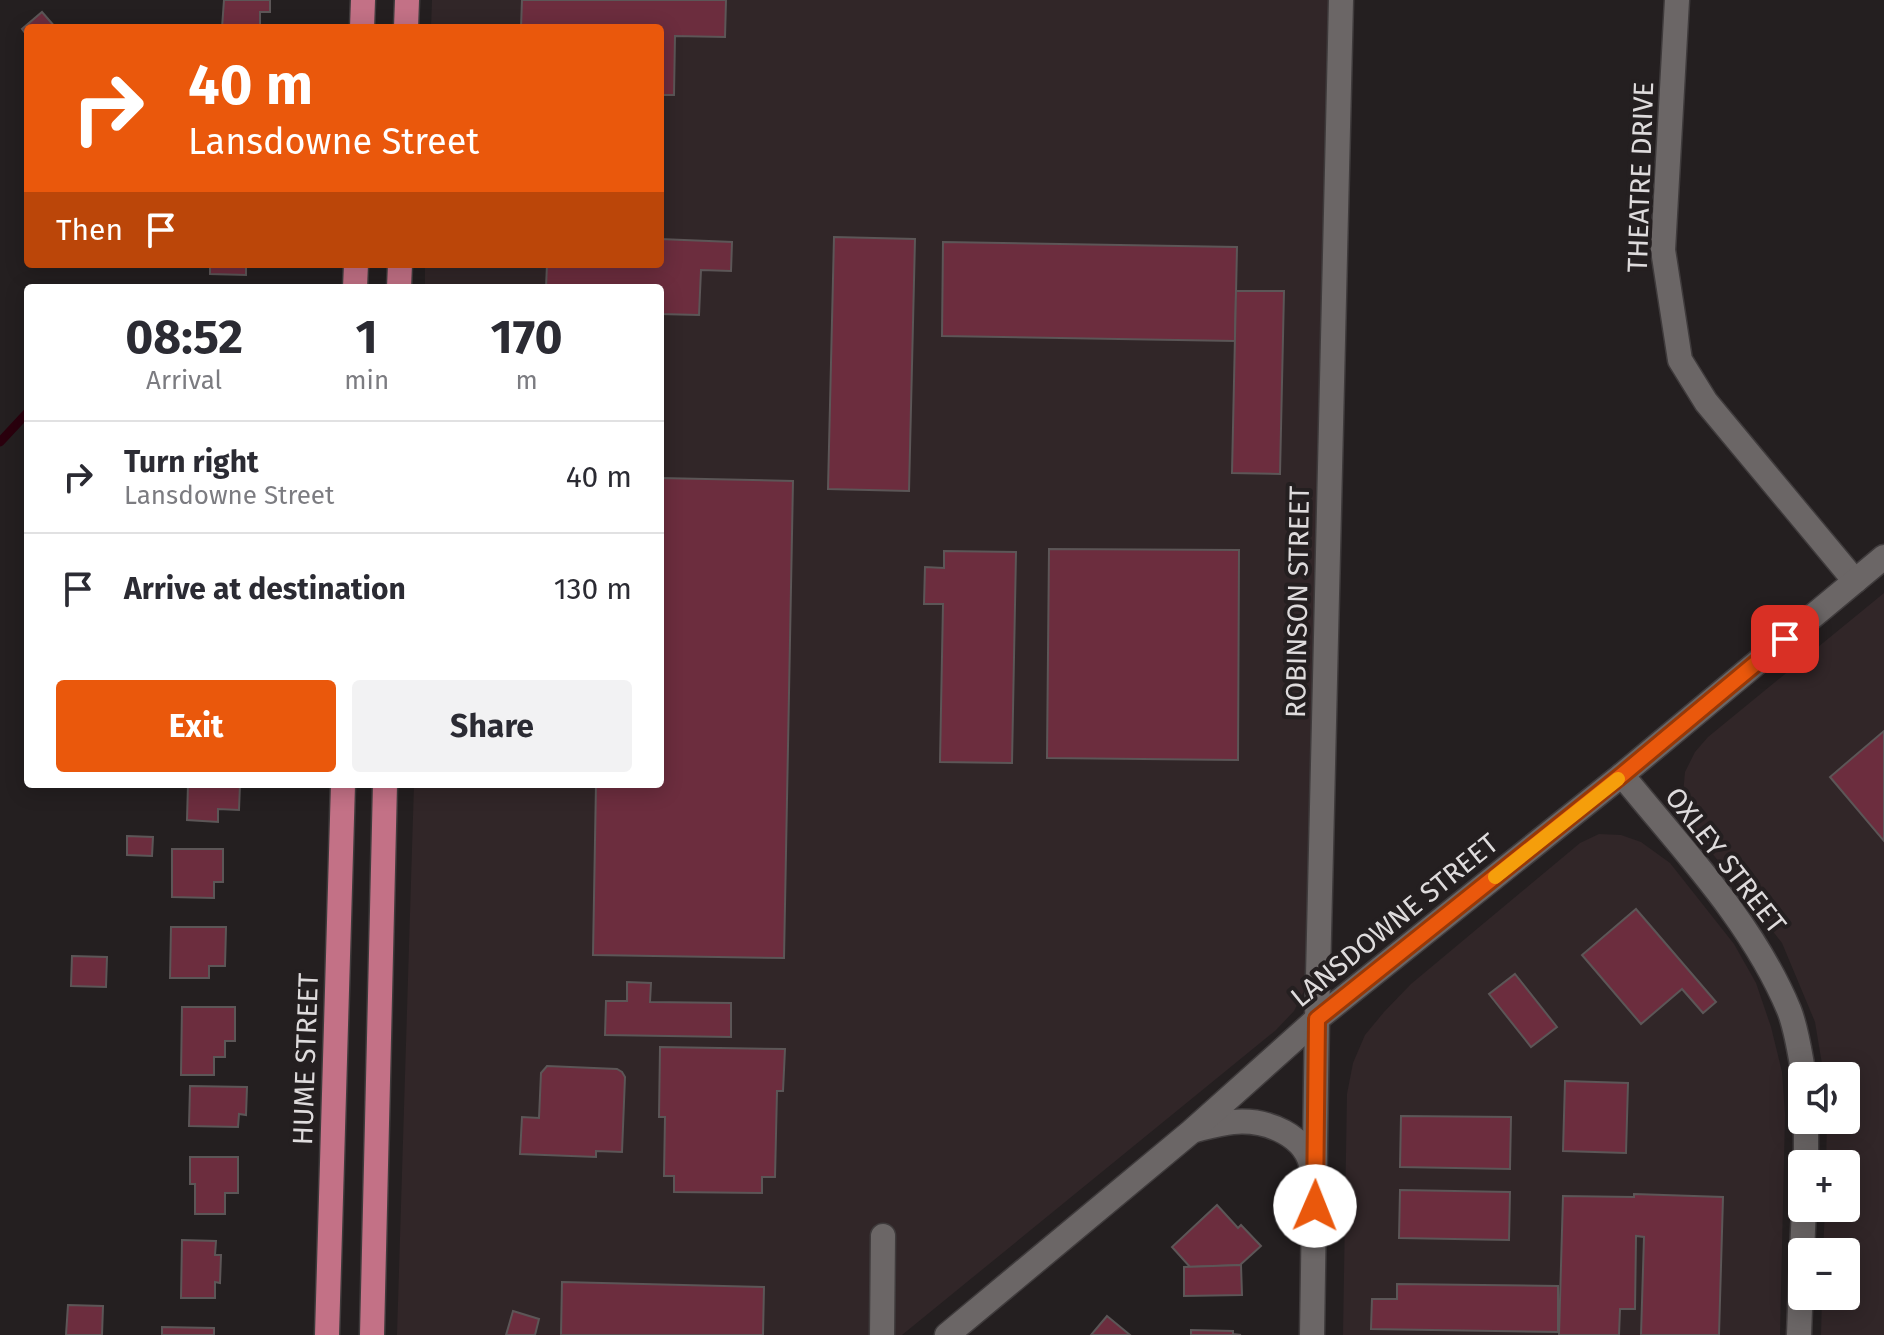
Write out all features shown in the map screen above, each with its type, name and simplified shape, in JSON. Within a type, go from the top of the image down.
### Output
[{"type":"main road","points":[[362,24],[363,0]]},
{"type":"main road","points":[[406,24],[407,0]]},
{"type":"main road","name":"HUME STREET","points":[[327,1335],[343,788]]},
{"type":"main road","points":[[372,1335],[385,788]]},
{"type":"street","name":"ROBINSON STREET","points":[[1312,1335],[1341,0]]},
{"type":"street","name":"THEATRE DRIVE","points":[[1677,0],[1663,250],[1680,360],[1706,402],[1855,581]]},
{"type":"street","name":"LANSDOWNE STREET","points":[[947,1335],[1192,1131],[1317,1019],[1622,775],[1884,557]]},
{"type":"street","name":"OXLEY STREET","points":[[1622,775],[1736,915],[1765,959],[1791,1013],[1801,1062]]},
{"type":"street","name":"ROBINSON STREET","points":[[1192,1131],[1233,1122],[1257,1123],[1289,1135],[1311,1156],[1315,1206]]},
{"type":"street","points":[[882,1335],[883,1236]]},
{"type":"street","points":[[1799,1335],[1800,1310]]},
{"type":"shaded area","points":[[432,0],[1329,0],[1310,979],[1294,1011],[1276,1030],[902,1335],[397,1335],[414,788],[664,788],[664,284],[425,284],[425,268],[664,268],[664,24],[431,24]]},
{"type":"shaded area","points":[[1884,593],[1884,1335],[1821,1335],[1822,1310],[1860,1310],[1860,1238],[1824,1238],[1824,1222],[1860,1222],[1860,1150],[1826,1150],[1827,1134],[1860,1134],[1860,1062],[1822,1062],[1815,1022],[1782,943],[1686,815],[1683,794],[1685,772],[1695,752],[1708,737]]},
{"type":"shaded area","points":[[1599,834],[1621,835],[1641,842],[1670,863],[1734,944],[1756,983],[1782,1072],[1785,1115],[1780,1335],[1343,1335],[1347,1094],[1353,1063],[1365,1035],[1411,984],[1580,843]]},
{"type":"building","points":[[224,0],[270,0],[270,12],[260,12],[260,24],[222,24]]},
{"type":"building","points":[[522,0],[726,0],[725,37],[675,36],[674,95],[664,95],[664,24],[521,24]]},
{"type":"building","points":[[42,12],[52,24],[28,24]]},
{"type":"building","points":[[834,237],[915,239],[909,491],[828,489]]},
{"type":"building","points":[[664,239],[732,242],[731,271],[701,270],[699,315],[664,314],[664,284],[546,284],[547,268],[664,268]]},
{"type":"building","points":[[943,242],[1237,247],[1235,341],[942,336]]},
{"type":"building","points":[[210,268],[246,268],[246,275],[210,274]]},
{"type":"building","points":[[1236,291],[1284,291],[1280,474],[1232,473]]},
{"type":"building","points":[[664,478],[793,481],[784,958],[593,955],[596,788],[664,788]]},
{"type":"building","points":[[1049,549],[1239,550],[1238,760],[1047,758]]},
{"type":"building","points":[[944,551],[1016,552],[1012,763],[940,762],[943,604],[924,604],[925,567],[944,568]]},
{"type":"building","points":[[1884,731],[1884,841],[1830,777]]},
{"type":"building","points":[[188,788],[240,788],[239,810],[218,809],[218,822],[187,820]]},
{"type":"building","points":[[127,836],[153,837],[152,856],[127,855]]},
{"type":"building","points":[[172,849],[223,849],[223,882],[214,882],[214,898],[172,897]]},
{"type":"building","points":[[1636,909],[1716,1002],[1703,1013],[1682,989],[1641,1024],[1582,955]]},
{"type":"building","points":[[171,927],[226,927],[225,966],[209,966],[209,978],[170,978]]},
{"type":"building","points":[[72,956],[107,957],[106,987],[71,986]]},
{"type":"building","points":[[1515,974],[1557,1027],[1531,1047],[1489,994]]},
{"type":"building","points":[[627,982],[651,983],[650,1002],[731,1003],[731,1037],[605,1035],[606,1001],[627,1001]]},
{"type":"building","points":[[182,1007],[235,1007],[235,1041],[225,1041],[225,1057],[214,1057],[214,1075],[181,1075]]},
{"type":"building","points":[[660,1047],[785,1049],[783,1091],[777,1091],[775,1177],[762,1177],[762,1193],[674,1192],[674,1176],[664,1176],[665,1117],[659,1117]]},
{"type":"building","points":[[547,1066],[617,1069],[622,1072],[625,1077],[622,1152],[596,1151],[596,1157],[520,1154],[522,1117],[539,1118],[541,1073]]},
{"type":"building","points":[[1565,1081],[1628,1083],[1626,1153],[1563,1151]]},
{"type":"building","points":[[190,1086],[247,1087],[246,1115],[239,1114],[238,1127],[189,1126]]},
{"type":"building","points":[[1401,1116],[1511,1117],[1510,1169],[1400,1167]]},
{"type":"building","points":[[190,1157],[238,1157],[238,1193],[225,1193],[225,1214],[195,1214],[195,1184],[190,1184]]},
{"type":"building","points":[[1400,1190],[1510,1192],[1509,1240],[1399,1238]]},
{"type":"building","points":[[1634,1194],[1723,1197],[1719,1335],[1641,1335],[1644,1237],[1636,1236],[1635,1309],[1620,1309],[1619,1335],[1559,1335],[1563,1196],[1634,1197]]},
{"type":"building","points":[[1217,1205],[1238,1228],[1241,1225],[1261,1246],[1240,1265],[1190,1267],[1172,1247]]},
{"type":"building","points":[[182,1240],[216,1241],[215,1255],[221,1255],[220,1283],[215,1282],[215,1298],[181,1298]]},
{"type":"building","points":[[1241,1265],[1242,1295],[1184,1296],[1184,1267]]},
{"type":"building","points":[[562,1282],[764,1287],[763,1335],[561,1335]]},
{"type":"building","points":[[1397,1284],[1558,1286],[1558,1332],[1371,1329],[1372,1299],[1397,1299]]},
{"type":"building","points":[[68,1305],[103,1306],[102,1335],[66,1335]]},
{"type":"building","points":[[513,1311],[539,1319],[535,1335],[506,1335]]},
{"type":"building","points":[[1107,1316],[1130,1335],[1091,1335]]},
{"type":"building","points":[[162,1327],[214,1328],[214,1335],[162,1335]]},
{"type":"building","points":[[1191,1330],[1233,1331],[1233,1334],[1241,1335],[1191,1335]]},
{"type":"waterway","points":[[0,442],[24,416]]},
{"type":"slow traffic","points":[[1495,877],[1618,779]]},
{"type":"route","points":[[1315,1206],[1317,1019],[1622,775],[1785,639]]}]
